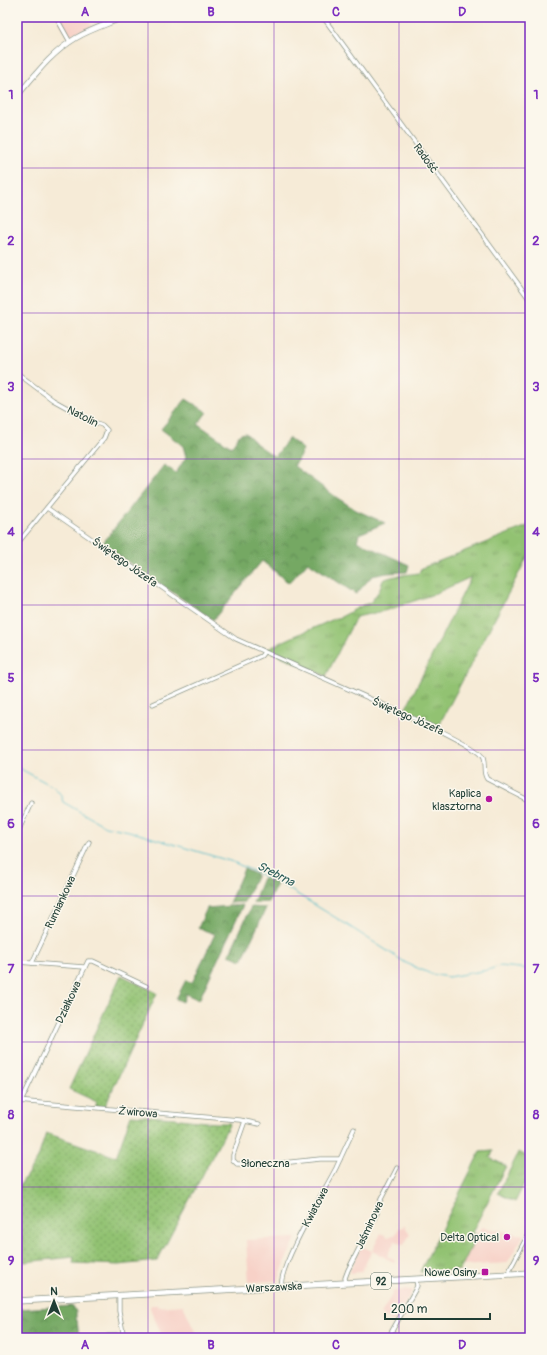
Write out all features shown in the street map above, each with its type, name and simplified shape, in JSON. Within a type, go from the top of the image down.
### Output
[{"type":"main road","name":"Warszawska","points":[[17,1301],[530,1273]]},
{"type":"street","points":[[56,17],[70,42]]},
{"type":"street","points":[[17,96],[51,57],[70,42],[86,33],[124,17]]},
{"type":"street","name":"Radość","points":[[323,17],[530,300]]},
{"type":"street","name":"Natolin","points":[[17,373],[53,400],[91,421],[102,425],[107,430],[104,438],[47,508]]},
{"type":"street","points":[[17,544],[47,508]]},
{"type":"street","name":"Świętego Józefa","points":[[47,508],[236,639],[455,738],[482,756],[484,761],[484,774],[487,779],[530,801]]},
{"type":"street","points":[[153,704],[261,656],[264,652]]},
{"type":"street","points":[[17,834],[31,803]]},
{"type":"street","name":"Rumiankowa","points":[[32,963],[89,842]]},
{"type":"street","name":"Działkowa","points":[[19,1102],[88,960],[146,986]]},
{"type":"street","points":[[17,962],[84,967]]},
{"type":"street","name":"Żwirowa","points":[[19,1102],[244,1121],[259,1124]]},
{"type":"street","name":"Słoneczna","points":[[244,1121],[233,1155],[233,1160],[237,1164],[272,1164],[320,1159],[340,1159]]},
{"type":"street","name":"Kwiatowa","points":[[282,1287],[281,1280],[290,1254],[340,1159],[354,1129]]},
{"type":"street","name":"Jaśminowa","points":[[346,1283],[345,1278],[348,1270],[377,1213],[378,1206],[397,1168]]},
{"type":"street","points":[[509,1274],[510,1269],[530,1231]]},
{"type":"street","points":[[388,1338],[417,1286],[416,1280]]},
{"type":"street","points":[[119,1296],[119,1311],[124,1338]]},
{"type":"shaded area","points":[[87,17],[92,26],[68,36],[58,18]]},
{"type":"shaded area","points":[[404,1225],[410,1234],[404,1245],[395,1241],[387,1256],[395,1260],[394,1262],[372,1251],[381,1233],[388,1237],[396,1234],[399,1228],[403,1227]]},
{"type":"shaded area","points":[[481,1227],[524,1235],[507,1263],[462,1266]]},
{"type":"shaded area","points":[[296,1238],[278,1281],[249,1282],[246,1240]]},
{"type":"shaded area","points":[[361,1246],[372,1251],[361,1272],[349,1273]]},
{"type":"shaded area","points":[[394,1291],[412,1291],[394,1322],[381,1314]]},
{"type":"shaded area","points":[[151,1305],[158,1305],[158,1307],[183,1305],[196,1334],[184,1338],[163,1338],[150,1308]]},
{"type":"green space","points":[[186,399],[207,412],[198,424],[231,447],[240,434],[246,433],[258,445],[275,457],[289,438],[303,449],[294,466],[356,510],[385,523],[359,534],[357,541],[409,565],[407,572],[387,573],[372,576],[356,594],[308,562],[289,583],[262,561],[213,620],[102,544],[164,465],[176,473],[186,457],[183,446],[161,429]]},
{"type":"green space","points":[[530,525],[530,552],[438,727],[404,712],[471,577],[434,594],[388,610],[356,617],[326,676],[267,650],[292,637],[339,618],[363,605],[370,603],[379,591],[383,580],[387,578],[419,573],[422,568]]},
{"type":"green space","points":[[244,869],[257,875],[244,902],[229,903]]},
{"type":"green space","points":[[263,878],[277,884],[268,902],[253,903]]},
{"type":"green space","points":[[243,905],[199,1000],[186,994],[183,1002],[176,999],[186,980],[192,983],[215,934],[198,928],[207,908]]},
{"type":"green space","points":[[251,907],[266,908],[242,960],[229,955]]},
{"type":"green space","points":[[121,975],[157,993],[105,1106],[95,1106],[97,1103],[95,1101],[69,1089]]},
{"type":"green space","points":[[131,1115],[176,1118],[179,1120],[215,1123],[230,1123],[157,1261],[119,1265],[73,1263],[74,1257],[24,1262],[17,1252],[17,1190],[38,1158],[46,1133],[116,1157]]},
{"type":"green space","points":[[493,1151],[490,1158],[506,1166],[472,1232],[477,1235],[460,1270],[420,1272],[480,1152]]},
{"type":"green space","points":[[519,1152],[530,1158],[530,1172],[515,1202],[498,1193]]},
{"type":"green space","points":[[73,1306],[76,1312],[79,1337],[118,1336],[118,1338],[17,1338],[17,1309]]},
{"type":"waterway","name":"Srebrna","points":[[17,767],[54,787],[61,795],[63,802],[105,826],[129,831],[233,862],[279,883],[406,963],[431,974],[448,977],[488,970],[499,966],[530,969]]},
{"type":"place","name":"Kaplica klasztorna","points":[[489,799]]},
{"type":"place","name":"Delta Optical","points":[[507,1237]]},
{"type":"place","name":"Nowe Osiny","points":[[485,1272]]}]
